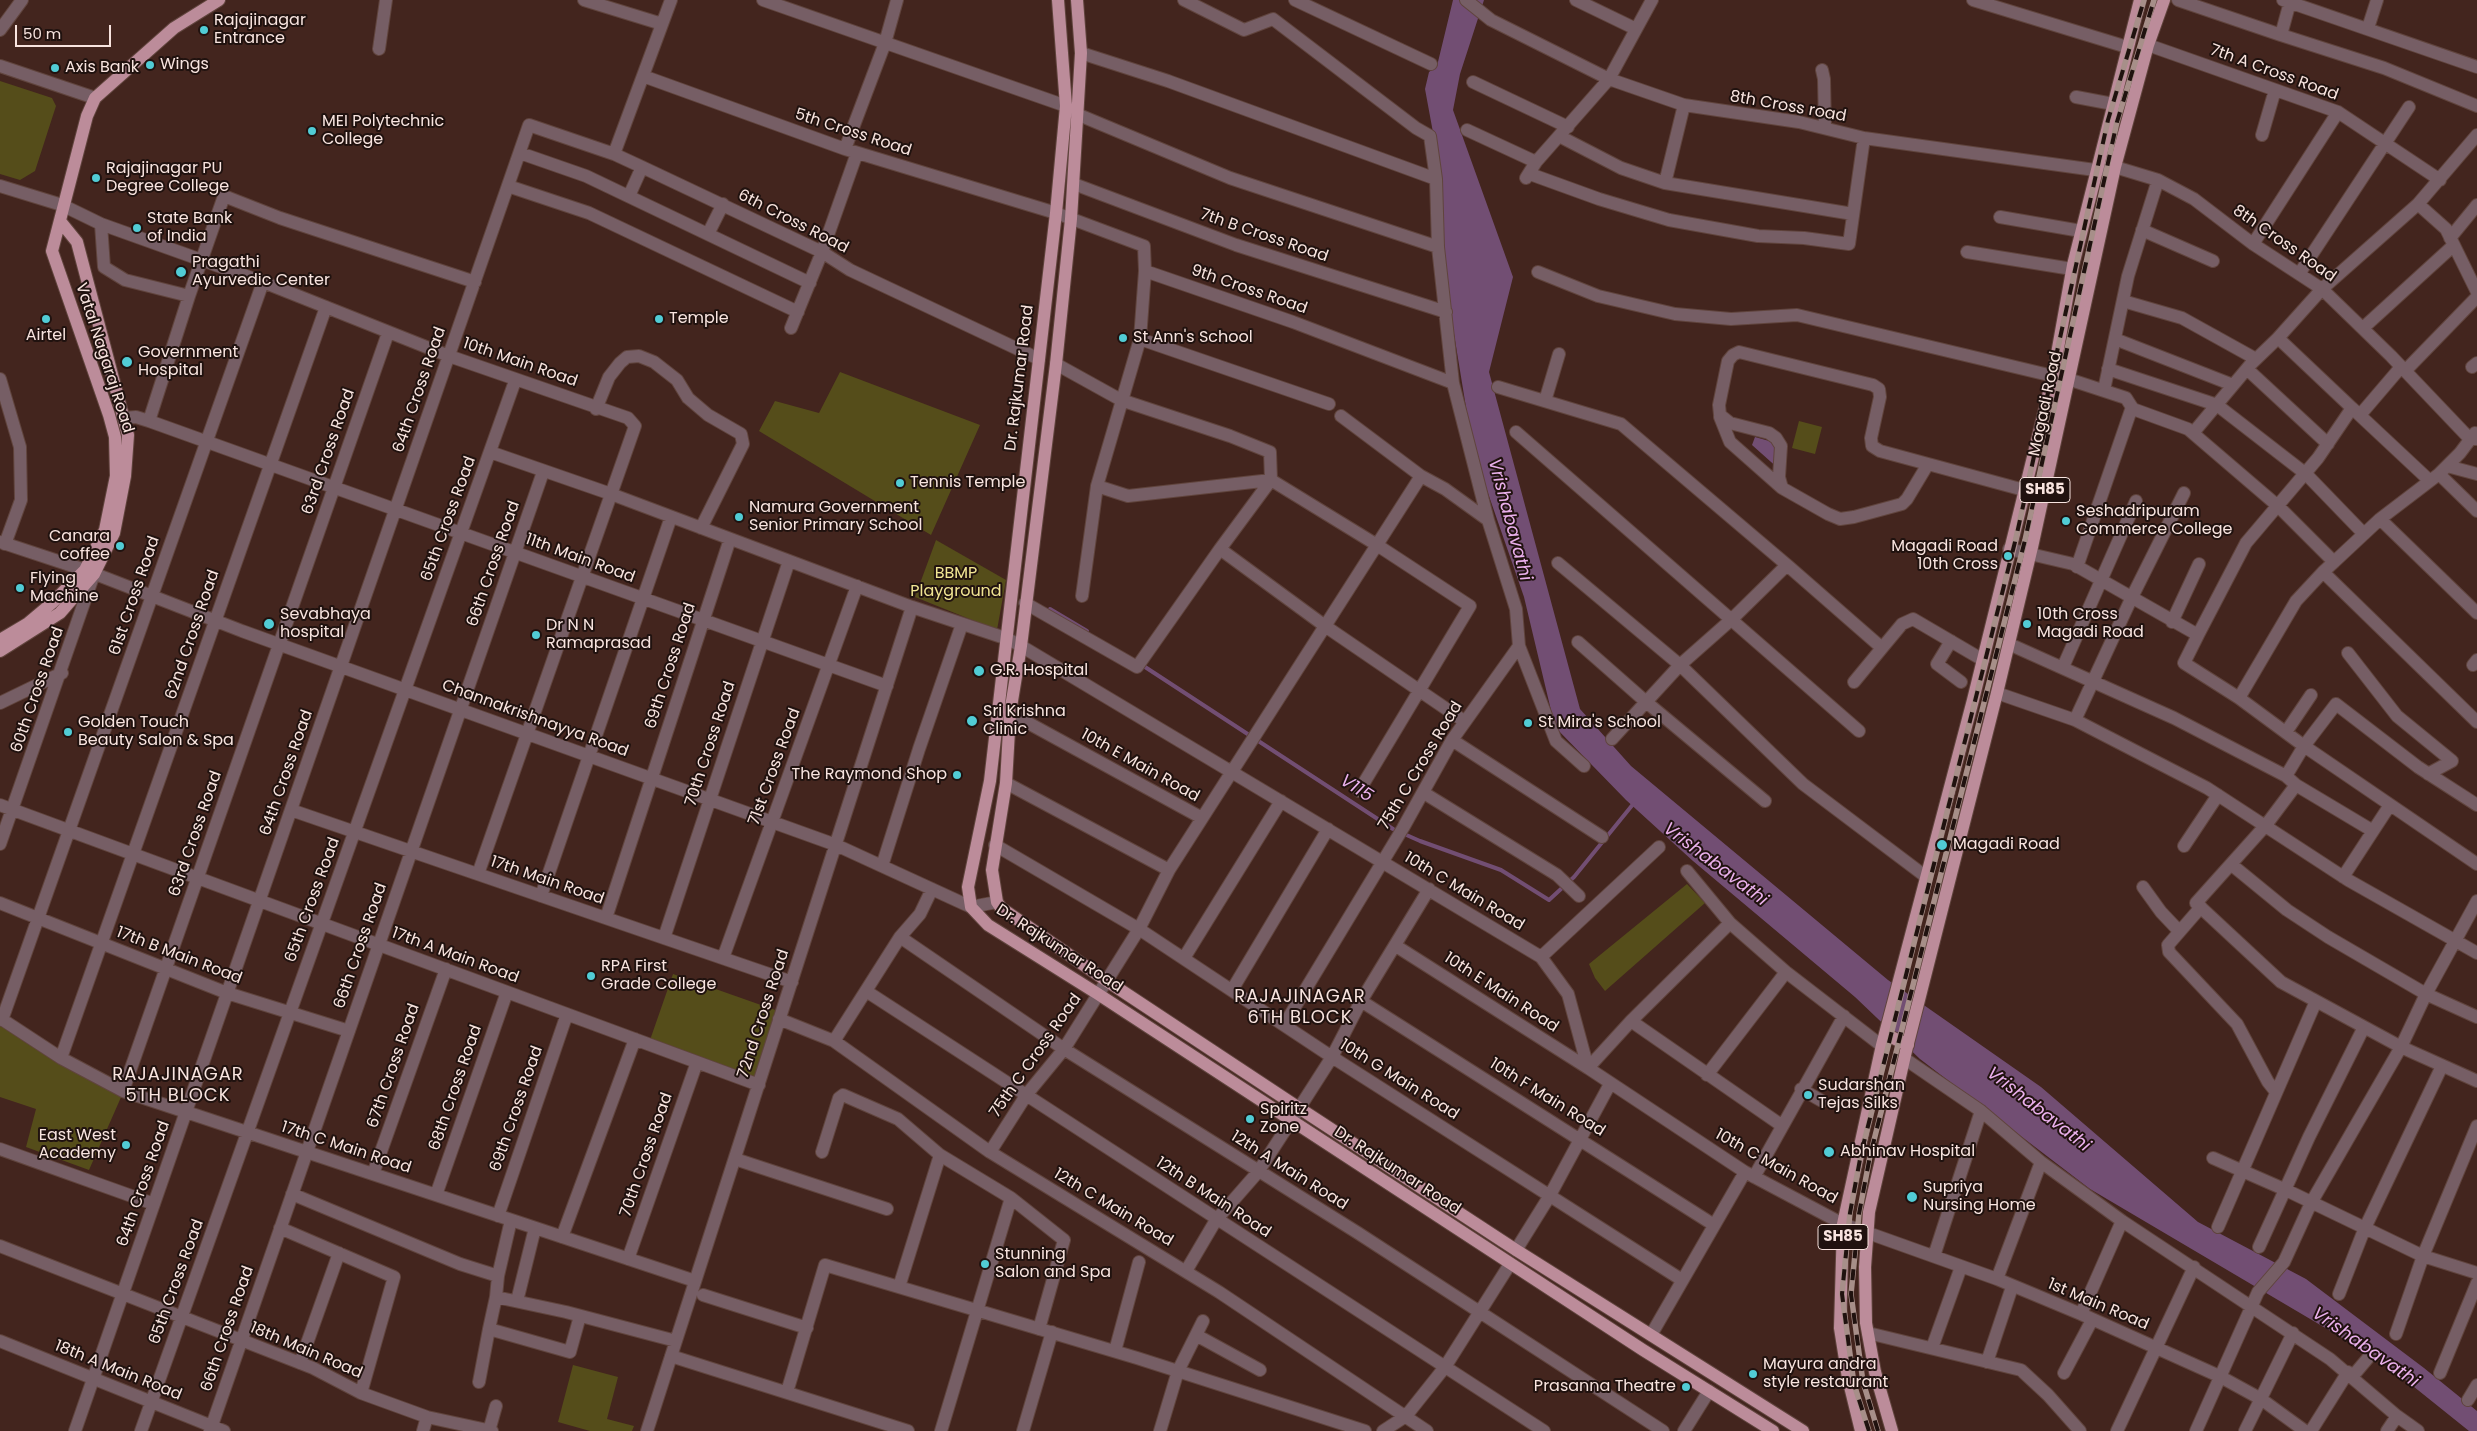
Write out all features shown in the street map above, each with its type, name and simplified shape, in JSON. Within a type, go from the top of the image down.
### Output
[{"type":"main road","name":"Vatal Nagaraj Road","points":[[0,640],[33,619],[90,572],[105,530],[112,502],[116,476],[115,437],[52,251],[62,205],[86,116],[96,98],[174,28],[218,0]]},
{"type":"main road","name":"Dr. Rajkumar Road","points":[[1058,0],[1066,106],[1056,213],[1008,639],[990,780],[968,887],[971,907],[988,925],[1098,994],[1510,1264],[1773,1431]]},
{"type":"main road","name":"Dr. Rajkumar Road","points":[[1077,0],[1081,53],[1079,115],[1071,219],[1056,364],[1021,646],[1010,713],[1006,783],[992,870],[997,902],[1001,908],[1107,981],[1299,1108],[1516,1250],[1803,1431]]},
{"type":"main road","name":"Magadi Road","points":[[1861,1431],[1848,1378],[1840,1328],[1843,1224],[1883,1042],[1983,660],[2053,376],[2081,230],[2140,0]]},
{"type":"main road","name":"Magadi Road","points":[[1892,1431],[1875,1372],[1868,1333],[1865,1267],[1869,1212],[1906,1052],[1998,693],[2031,553],[2115,167],[2148,45],[2164,0]]},
{"type":"main road","name":"Vatal Nagaraj Road","points":[[0,651],[60,613],[90,572],[114,533],[120,504],[128,435],[78,242],[60,221]]},
{"type":"main road","points":[[1883,1042],[1906,1052]]},
{"type":"street","points":[[0,30],[22,0]]},
{"type":"street","points":[[378,50],[386,0]]},
{"type":"street","points":[[584,0],[662,24]]},
{"type":"street","points":[[614,154],[671,0]]},
{"type":"street","points":[[762,0],[1066,106],[1079,115],[1230,178],[1438,247]]},
{"type":"street","points":[[791,328],[822,252],[897,0]]},
{"type":"street","points":[[1184,0],[1244,30],[1273,19],[1408,122],[1430,136],[1436,179],[1438,247],[1453,383],[1488,520],[1516,609],[1519,646],[1556,741],[1584,766]]},
{"type":"street","points":[[1295,0],[1431,64]]},
{"type":"street","name":"8th Cross road","points":[[1466,0],[1491,20],[1609,79],[1684,104],[1825,127],[1864,138],[2095,170],[2115,167]]},
{"type":"street","points":[[1576,0],[1636,30]]},
{"type":"street","points":[[1652,0],[1609,79],[1536,162],[1528,176],[1669,220],[1758,236],[1804,238],[1849,244],[1864,138]]},
{"type":"street","points":[[1973,0],[2127,47]]},
{"type":"street","points":[[2178,0],[2384,68],[2477,106]]},
{"type":"street","points":[[2368,28],[2377,0]]},
{"type":"street","points":[[2280,35],[2286,1],[2368,28],[2477,68]]},
{"type":"street","name":"7th A Cross Road","points":[[2148,45],[2338,112],[2440,180]]},
{"type":"street","points":[[1081,53],[1168,82],[1436,179]]},
{"type":"street","points":[[0,66],[96,98]]},
{"type":"street","points":[[1822,70],[1824,79],[1825,127]]},
{"type":"street","name":"5th Cross Road","points":[[643,76],[851,151],[1056,213]]},
{"type":"street","points":[[1473,82],[1564,131],[1620,168],[1665,183],[1853,214]]},
{"type":"street","points":[[2262,134],[2275,90]]},
{"type":"street","points":[[2076,97],[2113,104]]},
{"type":"street","points":[[1665,183],[1684,104]]},
{"type":"street","points":[[2299,274],[2409,107]]},
{"type":"street","points":[[2253,244],[2338,112]]},
{"type":"street","name":"6th Cross Road","points":[[529,126],[614,154],[723,204],[822,252],[850,270],[1039,359]]},
{"type":"street","name":"64th Cross Road","points":[[75,1431],[529,126]]},
{"type":"street","points":[[1467,130],[1536,162]]},
{"type":"street","points":[[2193,434],[2247,369],[2322,289],[2418,204],[2477,135]]},
{"type":"street","points":[[520,153],[586,176],[810,283]]},
{"type":"street","points":[[629,196],[642,167]]},
{"type":"street","name":"8th Cross Road","points":[[2115,167],[2158,180],[2194,199],[2253,244],[2322,289],[2403,369],[2475,436]]},
{"type":"street","points":[[2104,390],[2123,301],[2158,180]]},
{"type":"street","name":"7th B Cross Road","points":[[1074,184],[1236,245],[1446,312]]},
{"type":"street","name":"10th Main Road","points":[[0,186],[62,205],[101,224],[263,282],[388,333],[515,381],[628,418],[635,426],[611,494]]},
{"type":"street","points":[[508,186],[589,213],[798,312]]},
{"type":"street","points":[[124,418],[136,417],[149,421],[188,296],[224,196],[280,218],[475,282]]},
{"type":"street","points":[[708,234],[723,204]]},
{"type":"street","points":[[2418,204],[2446,229],[2452,241],[2474,272],[2477,292]]},
{"type":"street","points":[[2363,328],[2452,241],[2477,205]]},
{"type":"street","points":[[1056,213],[1144,246],[1145,271],[1140,339],[1097,486],[1082,596]]},
{"type":"street","points":[[2000,217],[2081,230]]},
{"type":"street","points":[[101,224],[104,267],[125,280],[188,296]]},
{"type":"street","points":[[2142,230],[2213,261]]},
{"type":"street","points":[[1967,252],[2072,269]]},
{"type":"street","name":"9th Cross Road","points":[[1145,271],[1293,322],[1453,383]]},
{"type":"street","points":[[1538,272],[1598,296],[1675,314],[1731,319],[1797,315],[2053,376]]},
{"type":"street","name":"61st Cross Road","points":[[1,1019],[38,920],[263,282]]},
{"type":"street","points":[[2477,297],[2403,369],[2356,411],[2279,507],[2246,543],[2184,663],[2239,698],[2304,746],[2477,864]]},
{"type":"street","points":[[2123,301],[2182,318],[2256,359]]},
{"type":"street","name":"62nd Cross Road","points":[[61,1058],[326,307]]},
{"type":"street","name":"63rd Cross Road","points":[[123,1091],[388,333]]},
{"type":"street","points":[[2278,338],[2356,411],[2439,473],[2477,511]]},
{"type":"street","points":[[1140,339],[1330,404]]},
{"type":"street","points":[[2115,339],[2234,385]]},
{"type":"street","points":[[1928,464],[1902,504],[1840,519],[1828,514],[1782,488],[1730,442],[1720,415],[1719,405],[1728,361],[1739,352],[1873,384],[1879,389],[1880,397],[1871,438],[1872,446],[1880,451],[1928,464],[2024,490]]},
{"type":"street","points":[[1545,402],[1559,354]]},
{"type":"street","points":[[596,408],[609,377],[620,363],[627,357],[639,356],[654,362],[677,380],[688,398],[708,415],[741,434],[743,444],[700,528]]},
{"type":"street","points":[[1025,603],[1140,663],[1271,480],[1270,452],[1230,436],[1121,400],[1056,364]]},
{"type":"street","points":[[2108,369],[2217,405],[2306,474],[2363,533]]},
{"type":"street","points":[[2247,369],[2328,444]]},
{"type":"street","points":[[0,379],[20,448],[21,500],[3,543]]},
{"type":"street","points":[[2068,379],[2126,398],[2132,407],[2188,429],[2279,507],[2334,562]]},
{"type":"street","name":"65th Cross Road","points":[[141,1431],[515,381]]},
{"type":"street","points":[[1498,387],[1621,424],[1882,648]]},
{"type":"street","points":[[2077,567],[2132,407]]},
{"type":"street","points":[[1720,415],[1730,423],[1769,433],[1776,438],[1780,446],[1779,477],[1782,488]]},
{"type":"street","points":[[1341,416],[1421,476],[1445,489],[1488,520]]},
{"type":"street","name":"11th Main Road","points":[[149,421],[887,686]]},
{"type":"street","points":[[1516,432],[1859,731]]},
{"type":"street","points":[[2239,698],[2296,601],[2363,533],[2439,473],[2475,436]]},
{"type":"street","name":"10th C Main Road","points":[[490,452],[543,472],[611,494],[912,607],[1008,639],[1021,646],[1541,957],[1568,994],[1588,1068],[1749,1174],[1843,1224],[1867,1231]]},
{"type":"street","name":"66th Cross Road","points":[[210,1429],[543,472]]},
{"type":"street","points":[[2439,473],[2477,474]]},
{"type":"street","name":"75th C Cross Road","points":[[990,1152],[1027,1094],[1064,1049],[1139,929],[1169,870],[1421,476]]},
{"type":"street","points":[[1097,486],[1128,496],[1271,480],[1377,545],[1470,606],[1359,791]]},
{"type":"street","points":[[2075,720],[2132,597],[2184,492]]},
{"type":"street","points":[[478,874],[611,494]]},
{"type":"street","points":[[2063,667],[2136,501]]},
{"type":"street","points":[[541,896],[671,517]]},
{"type":"street","points":[[2380,519],[2477,613]]},
{"type":"street","name":"69th Cross Road","points":[[606,918],[730,538]]},
{"type":"street","name":"Channakrishnayya Road","points":[[3,543],[90,572],[279,644],[836,845],[971,907]]},
{"type":"street","points":[[1220,549],[1325,626],[1464,721]]},
{"type":"street","points":[[2009,549],[2031,553],[2077,567],[2198,635]]},
{"type":"street","name":"70th Cross Road","points":[[664,938],[789,561]]},
{"type":"street","points":[[1558,564],[1680,665],[1803,784],[1925,876]]},
{"type":"street","points":[[2172,622],[2199,564]]},
{"type":"street","points":[[1612,738],[1680,665],[1732,619],[1787,565]]},
{"type":"street","name":"60th Cross Road","points":[[0,844],[62,673],[90,572]]},
{"type":"street","points":[[2323,572],[2477,722]]},
{"type":"street","name":"71st Cross Road","points":[[723,958],[857,586]]},
{"type":"street","name":"72nd Cross Road","points":[[647,1431],[912,607]]},
{"type":"street","points":[[1854,682],[1902,624],[1913,619],[1983,660]]},
{"type":"street","points":[[882,866],[919,748],[962,624]]},
{"type":"street","points":[[1950,641],[1937,664],[1961,682]]},
{"type":"street","points":[[1578,642],[1645,701],[1765,801]]},
{"type":"street","points":[[2009,644],[2093,680],[2174,718],[2291,781],[2373,831]]},
{"type":"street","name":"75th C Cross Road","points":[[1284,1025],[1424,793],[1452,740],[1519,646]]},
{"type":"street","points":[[2348,653],[2396,716],[2452,761],[2428,774]]},
{"type":"street","points":[[0,703],[62,673]]},
{"type":"street","points":[[1998,693],[2075,720],[2218,795],[2343,877],[2477,953]]},
{"type":"street","points":[[2286,732],[2312,695]]},
{"type":"street","points":[[2477,805],[2428,774],[2336,704],[2304,746],[2291,781],[2266,825],[2196,903],[2281,982],[2401,1047],[2477,1081]]},
{"type":"street","name":"10th E Main Road","points":[[1010,713],[1202,818]]},
{"type":"street","points":[[1452,740],[1602,837]]},
{"type":"street","points":[[1006,783],[1169,870]]},
{"type":"street","points":[[1424,793],[1557,875],[1579,896]]},
{"type":"street","points":[[2184,846],[2218,795]]},
{"type":"street","points":[[1184,958],[1281,801]]},
{"type":"street","points":[[2343,877],[2390,804]]},
{"type":"street","name":"17th A Main Road","points":[[0,806],[758,1085]]},
{"type":"street","name":"17th Main Road","points":[[291,810],[792,982]]},
{"type":"street","points":[[1232,990],[1328,829]]},
{"type":"street","name":"10th G Main Road","points":[[995,845],[1139,929],[1332,1057],[1682,1280]]},
{"type":"street","points":[[1541,957],[1659,847]]},
{"type":"street","points":[[2232,865],[2287,910],[2328,937],[2426,994],[2477,1017]]},
{"type":"street","points":[[1687,871],[1730,923],[1786,972],[1844,1016],[1883,1042]]},
{"type":"street","points":[[2143,886],[2179,931]]},
{"type":"street","points":[[834,1041],[900,937],[920,914],[932,889]]},
{"type":"street","points":[[1186,1271],[1216,1220],[1258,1172],[1332,1057],[1361,1002],[1429,890]]},
{"type":"street","points":[[2196,1431],[2258,1292],[2284,1262],[2311,1203],[2401,1047],[2426,994],[2477,901]]},
{"type":"street","points":[[971,907],[997,902]]},
{"type":"street","name":"17th B Main Road","points":[[0,904],[227,993],[349,1031]]},
{"type":"street","points":[[2201,908],[2168,945],[2169,952],[2237,1024],[2268,1082],[2276,1092]]},
{"type":"street","points":[[1588,1068],[1630,1021],[1730,923]]},
{"type":"street","name":"12th A Main Road","points":[[900,937],[1064,1049],[1358,1233],[1663,1431]]},
{"type":"street","name":"10th E Main Road","points":[[1396,946],[1588,1068]]},
{"type":"street","name":"67th Cross Road","points":[[373,1174],[446,969]]},
{"type":"street","points":[[1707,1075],[1786,972]]},
{"type":"street","name":"12th B Main Road","points":[[866,991],[1027,1094],[1216,1220],[1544,1431]]},
{"type":"street","name":"68th Cross Road","points":[[436,1195],[507,992]]},
{"type":"street","points":[[2218,1227],[2244,1171],[2316,1001]]},
{"type":"street","name":"10th F Main Road","points":[[1361,1002],[1581,1139],[1714,1225]]},
{"type":"street","name":"69th Cross Road","points":[[498,1216],[567,1014]]},
{"type":"street","points":[[1651,1335],[1714,1225],[1781,1125],[1844,1016]]},
{"type":"street","name":"17th C Main Road","points":[[1,1019],[61,1058],[123,1091],[695,1281]]},
{"type":"street","name":"12th C Main Road","points":[[780,1020],[834,1041],[990,1152],[1186,1271],[1427,1431]]},
{"type":"street","points":[[1630,1021],[1781,1125]]},
{"type":"street","points":[[2259,1247],[2309,1137],[2364,1027]]},
{"type":"street","points":[[562,1237],[635,1039]]},
{"type":"street","points":[[1906,1052],[1981,1111],[2041,1162],[2122,1221],[2293,1332],[2350,1375],[2397,1416],[2418,1431]]},
{"type":"street","name":"70th Cross Road","points":[[628,1259],[697,1062]]},
{"type":"street","points":[[2339,1294],[2364,1230],[2442,1066]]},
{"type":"street","points":[[1516,1250],[1549,1197],[1610,1084]]},
{"type":"street","points":[[1801,1088],[1822,1101]]},
{"type":"street","points":[[822,1152],[840,1098],[843,1095],[898,1119],[940,1155],[1011,1198],[1064,1240],[1023,1431]]},
{"type":"street","points":[[1934,1256],[1981,1111]]},
{"type":"street","points":[[2396,1334],[2423,1256],[2477,1126]]},
{"type":"street","points":[[0,1149],[154,1204]]},
{"type":"street","points":[[900,1287],[940,1155]]},
{"type":"street","points":[[2213,1158],[2286,1190],[2364,1230],[2423,1256],[2477,1273]]},
{"type":"street","points":[[735,1159],[887,1209]]},
{"type":"street","points":[[1997,1279],[2041,1162]]},
{"type":"street","points":[[292,1194],[460,1264],[498,1276]]},
{"type":"street","points":[[941,1431],[1011,1198]]},
{"type":"street","points":[[478,1382],[496,1297],[498,1276],[511,1220]]},
{"type":"street","points":[[2064,1373],[2087,1317],[2122,1221]]},
{"type":"street","points":[[280,1228],[394,1277],[361,1393]]},
{"type":"street","points":[[517,1301],[535,1228]]},
{"type":"street","name":"1st Main Road","points":[[1867,1231],[1997,1279],[2219,1376],[2261,1399],[2305,1431]]},
{"type":"street","name":"18th Main Road","points":[[0,1246],[300,1364],[361,1393],[427,1417],[490,1431]]},
{"type":"street","points":[[300,1364],[339,1253]]},
{"type":"street","points":[[1115,1351],[1139,1262]]},
{"type":"street","points":[[1382,1431],[1406,1416],[1445,1367],[1510,1264]]},
{"type":"street","points":[[787,1392],[825,1265],[1115,1351],[1365,1431]]},
{"type":"street","points":[[1932,1348],[1961,1267]]},
{"type":"street","points":[[2117,1431],[2194,1267]]},
{"type":"street","points":[[2440,1373],[2477,1283]]},
{"type":"street","points":[[1987,1362],[2012,1287]]},
{"type":"street","points":[[703,1295],[807,1328]]},
{"type":"street","points":[[496,1297],[676,1341]]},
{"type":"street","points":[[489,1329],[570,1352],[580,1316]]},
{"type":"street","points":[[1160,1431],[1178,1371],[1203,1321]]},
{"type":"street","points":[[2245,1431],[2293,1332]]},
{"type":"street","points":[[1868,1333],[2021,1370],[2048,1395],[2080,1431]]},
{"type":"street","points":[[1196,1335],[1260,1370]]},
{"type":"street","name":"18th A Main Road","points":[[0,1341],[152,1401],[210,1429],[224,1431]]},
{"type":"street","points":[[671,1356],[908,1431]]},
{"type":"street","points":[[2311,1431],[2350,1375],[2368,1358]]},
{"type":"street","points":[[2468,1400],[2477,1385]]},
{"type":"street","points":[[1684,1431],[1709,1391]]},
{"type":"street","points":[[490,1431],[496,1406]]},
{"type":"street","points":[[2386,1431],[2397,1416]]},
{"type":"street","points":[[423,1431],[427,1417]]},
{"type":"green space","points":[[0,81],[52,98],[56,106],[35,171],[20,180],[0,174]]},
{"type":"green space","name":"Tennis Temple","points":[[840,372],[980,425],[931,535],[759,431],[775,401],[819,413]]},
{"type":"green space","points":[[1799,421],[1822,427],[1815,454],[1792,448]]},
{"type":"green space","name":"BBMP Playground","points":[[936,540],[1006,580],[997,630],[915,597]]},
{"type":"green space","points":[[1687,884],[1705,903],[1605,991],[1595,978],[1589,964]]},
{"type":"green space","points":[[673,974],[778,1011],[756,1077],[650,1040]]},
{"type":"green space","points":[[0,1023],[122,1095],[89,1170],[26,1147],[36,1109],[0,1097]]},
{"type":"green space","points":[[573,1365],[618,1377],[607,1419],[634,1426],[632,1431],[590,1431],[558,1422]]},
{"type":"water","name":"Vrishabavathi","points":[[1453,0],[1484,0],[1460,74],[1453,110],[1513,277],[1489,372],[1580,709],[1631,766],[1888,980],[2041,1087],[2198,1222],[2306,1279],[2424,1368],[2477,1411],[2477,1431],[2469,1431],[2383,1362],[2090,1189],[1920,1059],[1855,997],[1693,861],[1626,800],[1555,727],[1524,597],[1473,450],[1445,279],[1439,165],[1425,89],[1429,72],[1437,66]]},
{"type":"water","points":[[1755,437],[1787,446],[1780,470],[1752,445]]},
{"type":"waterway","name":"V115","points":[[1050,609],[1087,631]]},
{"type":"waterway","name":"V115","points":[[1142,665],[1393,829],[1420,841],[1501,870],[1549,900],[1574,877],[1634,803]]},
{"type":"railway","points":[[1869,1431],[1854,1384],[1842,1294],[1850,1213],[1861,1154],[2016,538],[2108,120],[2144,0]]},
{"type":"railway","points":[[1878,1431],[1863,1382],[1851,1294],[1859,1214],[1870,1156],[2025,540],[2117,122],[2154,0]]},
{"type":"place","name":"Rajajinagar Entrance","points":[[204,30]]},
{"type":"place","name":"Wings","points":[[150,65]]},
{"type":"place","name":"Axis Bank","points":[[55,68]]},
{"type":"place","name":"MEI Polytechnic College","points":[[312,131]]},
{"type":"place","name":"Rajajinagar PU Degree College","points":[[96,178]]},
{"type":"place","name":"State Bank of India","points":[[137,228]]},
{"type":"place","name":"Pragathi Ayurvedic Center","points":[[181,272]]},
{"type":"place","name":"Airtel","points":[[46,319]]},
{"type":"place","name":"Temple","points":[[659,319]]},
{"type":"place","name":"St Ann's School","points":[[1123,338]]},
{"type":"place","name":"Government Hospital","points":[[127,362]]},
{"type":"place","name":"Tennis Temple","points":[[900,483]]},
{"type":"place","name":"Namura Government Senior Primary School","points":[[739,517]]},
{"type":"place","name":"Seshadripuram Commerce College","points":[[2066,521]]},
{"type":"place","name":"Canara coffee","points":[[120,546]]},
{"type":"place","name":"Magadi Road 10th Cross","points":[[2008,556]]},
{"type":"place","name":"Flying Machine","points":[[20,588]]},
{"type":"place","name":"Sevabhaya hospital","points":[[269,624]]},
{"type":"place","name":"10th Cross Magadi Road","points":[[2027,624]]},
{"type":"place","name":"Dr N N Ramaprasad","points":[[536,635]]},
{"type":"place","name":"G.R. Hospital","points":[[979,671]]},
{"type":"place","name":"Sri Krishna Clinic","points":[[972,721]]},
{"type":"place","name":"St Mira's School","points":[[1528,723]]},
{"type":"place","name":"Golden Touch Beauty Salon & Spa","points":[[68,732]]},
{"type":"place","name":"The Raymond Shop","points":[[957,775]]},
{"type":"place","name":"Magadi Road","points":[[1942,845]]},
{"type":"place","name":"RPA First Grade College","points":[[591,976]]},
{"type":"place","name":"Sudarshan Tejas Silks","points":[[1808,1095]]},
{"type":"place","name":"Spiritz Zone","points":[[1250,1119]]},
{"type":"place","name":"East West Academy","points":[[126,1145]]},
{"type":"place","name":"Abhinav Hospital","points":[[1829,1152]]},
{"type":"place","name":"Supriya Nursing Home","points":[[1912,1197]]},
{"type":"place","name":"Stunning Salon and Spa","points":[[985,1264]]},
{"type":"place","name":"Mayura andra style restaurant","points":[[1753,1374]]},
{"type":"place","name":"Prasanna Theatre","points":[[1686,1387]]},
{"type":"district","name":"RAJAJINAGAR 6TH BLOCK","points":[[1300,1007]]},
{"type":"district","name":"RAJAJINAGAR 5TH BLOCK","points":[[178,1085]]}]
